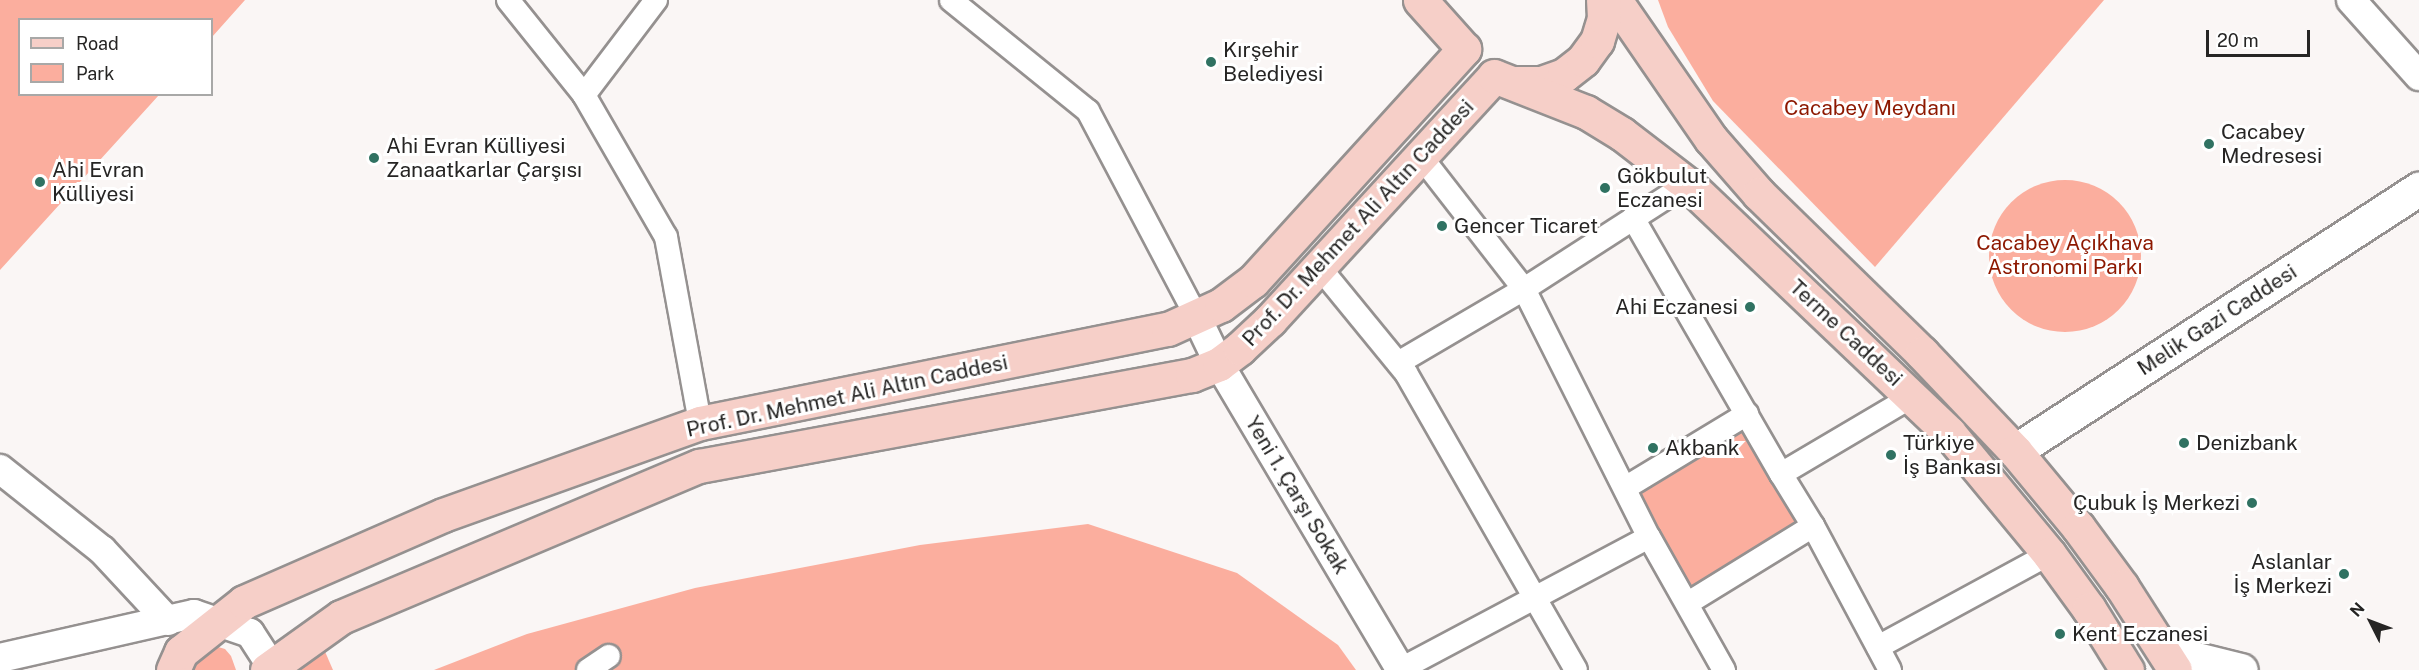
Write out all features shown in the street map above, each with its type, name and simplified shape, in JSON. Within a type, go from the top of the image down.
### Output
[{"type":"main road","points":[[1420,0],[1477,64],[1494,76],[1517,84],[1541,83],[1564,75],[1583,60],[1597,41],[1604,18],[1603,0]]},
{"type":"main road","points":[[1453,0],[1454,26],[1464,49]]},
{"type":"main road","name":"Terme Caddesi","points":[[1615,0],[1711,139],[1759,194],[1922,353],[2015,451],[2085,536],[2169,660]]},
{"type":"main road","name":"Prof. Dr. Mehmet Ali Altın Caddesi","points":[[173,670],[181,652],[244,602],[443,515],[700,423],[1133,337],[1168,329],[1197,318],[1221,306],[1253,281],[1464,49]]},
{"type":"main road","name":"Prof. Dr. Mehmet Ali Altın Caddesi","points":[[270,668],[341,617],[699,466],[1192,375],[1219,364],[1263,327],[1320,268],[1494,76]]},
{"type":"main road","name":"Terme Caddesi","points":[[1494,76],[1586,112],[1622,134],[1687,184],[1913,396],[1984,473],[2049,554],[2089,609],[2127,670]]},
{"type":"street","points":[[508,0],[584,95],[666,237],[700,423]]},
{"type":"street","points":[[584,95],[656,0]]},
{"type":"street","points":[[951,0],[1088,111],[1197,318]]},
{"type":"street","points":[[2351,0],[2419,76]]},
{"type":"street","points":[[1422,158],[1524,289],[1649,537],[1724,670]]},
{"type":"street","points":[[1398,363],[1524,289],[1687,184]]},
{"type":"street","name":"Melik Gazi Caddesi","points":[[2015,451],[2419,189]]},
{"type":"street","points":[[1633,218],[1813,526],[1890,670]]},
{"type":"street","points":[[1320,268],[1398,363],[1536,597],[1576,670]]},
{"type":"street","name":"Yeni 1. Çarşı Sokak","points":[[1197,318],[1219,364],[1400,669]]},
{"type":"street","points":[[1781,474],[1913,396]]},
{"type":"street","points":[[1625,488],[1747,414]]},
{"type":"street","points":[[0,469],[102,550],[168,621]]},
{"type":"street","points":[[1688,603],[1813,526]]},
{"type":"street","points":[[1400,669],[1649,537]]},
{"type":"street","points":[[1878,647],[2049,554]]},
{"type":"street","points":[[0,658],[194,614],[250,633],[270,668]]},
{"type":"street","points":[[588,670],[609,656]]},
{"type":"street","points":[[2169,660],[2241,670]]},
{"type":"green space","name":"Ahi Evran Külliyesi","points":[[0,0],[245,0],[213,36],[213,18],[18,18],[18,96],[158,96],[0,270]]},
{"type":"green space","name":"Cacabey Meydanı","points":[[1658,0],[2104,0],[1875,267],[1713,101],[1668,27]]},
{"type":"green space","name":"Cacabey Açıkhava Astronomi Parkı","points":[[2065,180],[2094,186],[2107,193],[2118,203],[2128,214],[2135,227],[2141,256],[2135,285],[2128,298],[2118,309],[2107,319],[2094,326],[2065,332],[2036,326],[2023,319],[2012,309],[2002,298],[1995,285],[1989,256],[1995,227],[2002,214],[2012,203],[2023,193],[2036,186]]},
{"type":"green space","points":[[1747,414],[1814,525],[1691,599],[1624,488]]},
{"type":"green space","points":[[1088,524],[1237,573],[1338,645],[1356,670],[434,670],[527,634],[695,588],[920,545]]},
{"type":"green space","points":[[208,644],[225,649],[231,656],[236,670],[183,670]]},
{"type":"green space","points":[[323,647],[333,670],[294,670]]},
{"type":"place","name":"Kırşehir Belediyesi","points":[[1211,62]]},
{"type":"place","name":"Cacabey Medresesi","points":[[2209,144]]},
{"type":"place","name":"Ahi Evran Külliyesi Zanaatkarlar Çarşısı","points":[[374,158]]},
{"type":"place","name":"Ahi Evran Külliyesi","points":[[40,182]]},
{"type":"place","name":"Gökbulut Eczanesi","points":[[1605,188]]},
{"type":"place","name":"Gencer Ticaret","points":[[1442,226]]},
{"type":"place","name":"Ahi Eczanesi","points":[[1750,307]]},
{"type":"place","name":"Denizbank","points":[[2184,443]]},
{"type":"place","name":"Akbank","points":[[1653,448]]},
{"type":"place","name":"Türkiye İş Bankası","points":[[1891,455]]},
{"type":"place","name":"Çubuk İş Merkezi","points":[[2252,503]]},
{"type":"place","name":"Aslanlar İş Merkezi","points":[[2344,574]]},
{"type":"place","name":"Kent Eczanesi","points":[[2060,634]]}]
